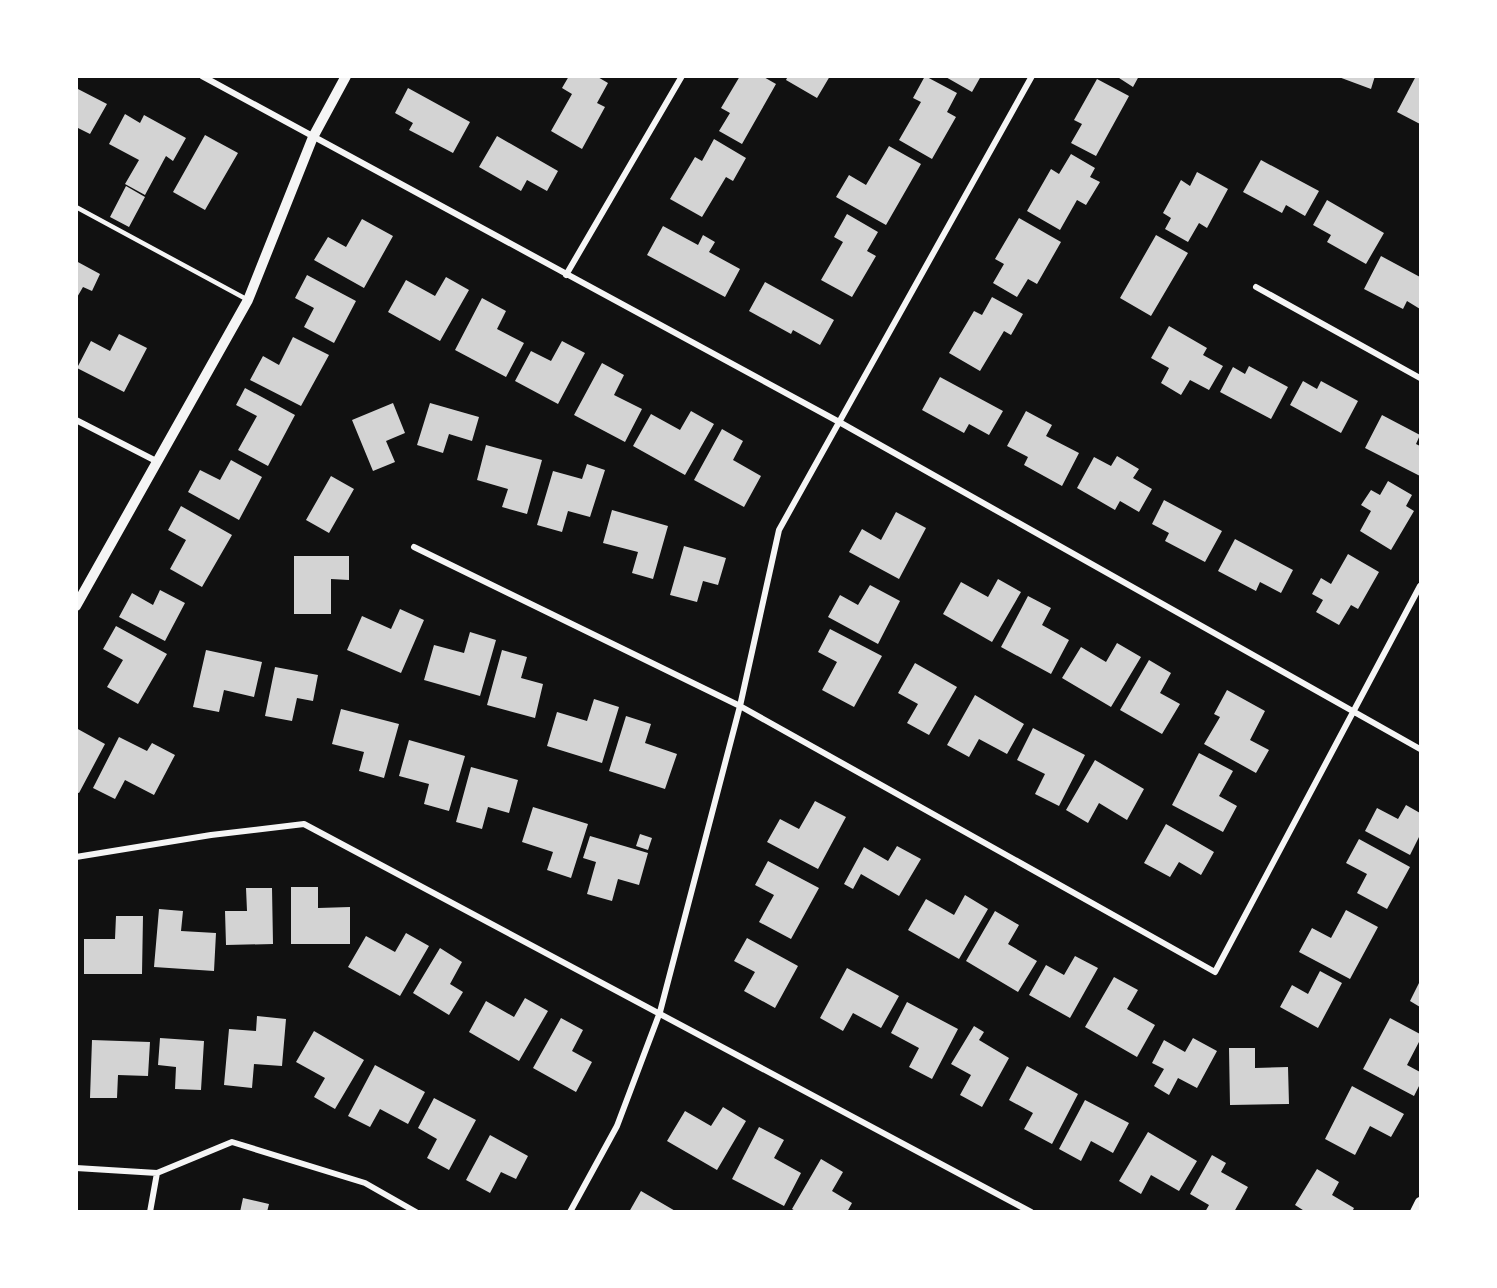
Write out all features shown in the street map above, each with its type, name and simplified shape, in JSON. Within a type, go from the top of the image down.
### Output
[{"type":"street","points":[[202,76],[841,423],[1420,748]]},
{"type":"street","points":[[76,606],[248,300],[314,137],[346,76]]},
{"type":"street","points":[[566,275],[682,76]]},
{"type":"street","points":[[570,1212],[617,1126],[660,1012],[740,706],[779,530],[841,423],[1032,76]]},
{"type":"street","points":[[1256,287],[1420,378]]},
{"type":"street","points":[[76,420],[158,462]]},
{"type":"street","points":[[414,547],[740,706],[1215,972],[1420,586]]},
{"type":"street","points":[[76,857],[212,835],[304,824],[1031,1212]]},
{"type":"street","points":[[76,1168],[157,1173],[232,1143],[365,1183],[416,1212]]},
{"type":"street","points":[[150,1212],[157,1173]]},
{"type":"street","points":[[1415,1212],[1420,1202]]},
{"type":"lane","points":[[76,207],[248,300]]},
{"type":"building","points":[[569,76],[596,76],[608,83],[597,103],[605,107],[582,149],[551,131],[572,94],[562,88]]},
{"type":"building","points":[[740,76],[762,76],[776,84],[742,144],[719,131],[730,113],[721,108]]},
{"type":"building","points":[[788,76],[830,76],[817,98],[786,80]]},
{"type":"building","points":[[925,76],[957,93],[947,112],[956,117],[932,159],[899,140],[921,102],[913,98]]},
{"type":"building","points":[[944,76],[981,76],[972,92]]},
{"type":"building","points":[[1116,76],[1139,76],[1133,87]]},
{"type":"building","points":[[1336,76],[1375,76],[1371,89]]},
{"type":"building","points":[[1416,76],[1420,76],[1420,124],[1397,112]]},
{"type":"building","points":[[1097,79],[1129,96],[1096,156],[1071,143],[1082,124],[1074,120]]},
{"type":"building","points":[[76,88],[107,104],[90,134],[76,127]]},
{"type":"building","points":[[408,88],[470,122],[453,153],[409,130],[413,123],[395,113]]},
{"type":"building","points":[[125,114],[140,123],[144,115],[186,138],[173,161],[166,156],[145,195],[125,184],[139,160],[109,144]]},
{"type":"building","points":[[205,135],[238,153],[205,210],[173,192]]},
{"type":"building","points":[[497,136],[558,171],[547,191],[527,180],[521,191],[479,167]]},
{"type":"building","points":[[714,139],[746,158],[733,181],[726,177],[702,217],[670,199],[695,157],[702,161]]},
{"type":"building","points":[[889,146],[921,164],[886,225],[836,197],[849,175],[866,185]]},
{"type":"building","points":[[1071,154],[1095,168],[1090,177],[1100,182],[1086,205],[1077,200],[1060,230],[1027,211],[1051,169],[1059,174]]},
{"type":"building","points":[[1261,160],[1319,191],[1305,216],[1286,205],[1282,213],[1243,192]]},
{"type":"building","points":[[1197,172],[1228,189],[1207,228],[1199,223],[1188,242],[1165,229],[1171,218],[1163,213],[1181,180],[1190,186]]},
{"type":"building","points":[[126,186],[145,197],[129,227],[110,217]]},
{"type":"building","points":[[1327,200],[1384,233],[1366,264],[1327,242],[1331,235],[1313,225]]},
{"type":"building","points":[[847,214],[878,232],[867,251],[876,256],[852,297],[821,280],[843,242],[834,237]]},
{"type":"building","points":[[1019,218],[1061,242],[1037,284],[1028,279],[1017,297],[993,283],[1004,264],[995,259]]},
{"type":"building","points":[[362,219],[393,236],[364,288],[314,260],[328,237],[346,247]]},
{"type":"building","points":[[663,226],[698,245],[703,235],[715,242],[709,252],[740,269],[725,297],[647,255]]},
{"type":"building","points":[[1156,235],[1188,253],[1151,316],[1120,298]]},
{"type":"building","points":[[1381,256],[1420,277],[1420,309],[1407,301],[1403,309],[1364,289]]},
{"type":"building","points":[[76,261],[100,274],[92,291],[83,287],[76,299]]},
{"type":"building","points":[[307,275],[356,301],[334,343],[304,327],[314,308],[295,298]]},
{"type":"building","points":[[446,277],[469,290],[440,341],[388,312],[406,280],[435,296]]},
{"type":"building","points":[[765,282],[834,320],[820,345],[793,330],[791,334],[749,311]]},
{"type":"building","points":[[992,297],[1023,314],[1011,335],[1004,331],[980,371],[949,353],[974,311],[982,315]]},
{"type":"building","points":[[482,298],[506,311],[497,329],[524,343],[506,377],[455,350]]},
{"type":"building","points":[[1169,326],[1207,348],[1203,355],[1223,366],[1209,390],[1190,380],[1181,395],[1161,383],[1169,368],[1151,358]]},
{"type":"building","points":[[119,334],[147,348],[124,392],[77,368],[91,341],[110,351]]},
{"type":"building","points":[[293,337],[329,355],[301,406],[250,380],[263,356],[279,365]]},
{"type":"building","points":[[562,341],[585,353],[558,404],[515,381],[531,351],[551,361]]},
{"type":"building","points":[[602,363],[624,375],[614,395],[642,409],[625,442],[574,415]]},
{"type":"building","points":[[1249,366],[1288,387],[1271,419],[1220,392],[1233,367],[1245,374]]},
{"type":"building","points":[[940,377],[1003,411],[989,435],[969,424],[964,433],[922,410]]},
{"type":"building","points":[[1303,381],[1317,389],[1321,381],[1358,401],[1341,433],[1290,405]]},
{"type":"building","points":[[245,388],[295,415],[268,466],[238,450],[257,416],[236,405]]},
{"type":"building","points":[[393,403],[405,433],[386,441],[395,462],[373,471],[352,420]]},
{"type":"building","points":[[430,403],[479,417],[472,441],[449,434],[443,453],[417,445]]},
{"type":"building","points":[[691,411],[714,424],[685,475],[633,446],[651,414],[680,430]]},
{"type":"building","points":[[1026,411],[1052,425],[1046,436],[1079,453],[1062,486],[1024,465],[1028,457],[1007,446]]},
{"type":"building","points":[[1382,415],[1420,435],[1416,444],[1420,446],[1420,476],[1365,448]]},
{"type":"building","points":[[722,429],[743,441],[733,460],[761,476],[744,507],[694,480]]},
{"type":"building","points":[[486,445],[542,460],[527,514],[502,507],[508,489],[477,480]]},
{"type":"building","points":[[1117,456],[1139,469],[1133,478],[1152,489],[1139,512],[1120,501],[1115,510],[1077,488],[1094,457],[1111,466]]},
{"type":"building","points":[[231,460],[262,477],[239,520],[188,492],[200,470],[220,480]]},
{"type":"building","points":[[587,464],[605,470],[590,517],[568,511],[562,532],[537,525],[553,471],[582,479]]},
{"type":"building","points":[[331,476],[354,489],[329,533],[306,520]]},
{"type":"building","points":[[1388,481],[1412,495],[1406,506],[1414,511],[1391,550],[1360,531],[1371,511],[1361,505],[1371,490],[1380,495]]},
{"type":"building","points":[[1164,500],[1222,531],[1205,562],[1165,541],[1169,533],[1152,524]]},
{"type":"building","points":[[181,506],[232,535],[202,587],[170,569],[186,540],[168,530]]},
{"type":"building","points":[[612,510],[668,526],[653,579],[632,573],[638,552],[603,543]]},
{"type":"building","points":[[896,512],[926,528],[899,579],[849,552],[862,529],[881,540]]},
{"type":"building","points":[[1235,539],[1293,570],[1281,593],[1260,582],[1256,591],[1218,571]]},
{"type":"building","points":[[684,546],[726,558],[718,585],[703,581],[697,602],[670,595]]},
{"type":"building","points":[[1348,554],[1379,572],[1358,609],[1351,605],[1339,625],[1316,612],[1323,600],[1312,594],[1321,578],[1331,584]]},
{"type":"building","points":[[294,556],[349,556],[349,580],[331,579],[331,614],[294,614]]},
{"type":"building","points":[[998,579],[1021,592],[992,642],[943,614],[961,582],[988,597]]},
{"type":"building","points":[[870,585],[900,601],[878,644],[828,617],[840,595],[858,605]]},
{"type":"building","points":[[160,590],[185,603],[165,641],[119,617],[132,593],[153,605]]},
{"type":"building","points":[[1028,596],[1051,608],[1042,625],[1069,640],[1051,674],[1001,647]]},
{"type":"building","points":[[400,609],[424,620],[401,673],[347,650],[362,616],[391,629]]},
{"type":"building","points":[[116,626],[167,654],[138,704],[107,687],[123,660],[103,649]]},
{"type":"building","points":[[830,629],[882,656],[854,707],[822,690],[837,662],[818,652]]},
{"type":"building","points":[[470,632],[496,640],[480,696],[424,680],[434,645],[464,653]]},
{"type":"building","points":[[1117,643],[1141,657],[1111,707],[1062,678],[1081,647],[1106,662]]},
{"type":"building","points":[[206,650],[262,662],[254,697],[224,690],[219,712],[193,707]]},
{"type":"building","points":[[502,650],[527,657],[521,678],[543,684],[535,718],[487,705]]},
{"type":"building","points":[[1149,660],[1171,673],[1160,693],[1180,704],[1162,734],[1120,710]]},
{"type":"building","points":[[915,663],[957,687],[929,735],[907,723],[918,704],[898,693]]},
{"type":"building","points":[[275,667],[318,675],[313,701],[297,698],[292,721],[265,716]]},
{"type":"building","points":[[1227,690],[1265,711],[1250,740],[1269,750],[1256,773],[1204,744],[1220,717],[1214,714]]},
{"type":"building","points":[[975,695],[1024,724],[1007,754],[979,739],[969,757],[947,745]]},
{"type":"building","points":[[594,699],[619,707],[602,763],[547,746],[557,712],[587,721]]},
{"type":"building","points":[[341,709],[399,724],[384,778],[359,771],[364,752],[332,744]]},
{"type":"building","points":[[626,716],[651,724],[645,743],[677,754],[665,789],[609,771]]},
{"type":"building","points":[[76,728],[105,744],[79,793],[76,792]]},
{"type":"building","points":[[1033,728],[1085,755],[1059,806],[1035,794],[1045,774],[1017,760]]},
{"type":"building","points":[[119,737],[147,751],[152,743],[175,755],[154,795],[125,780],[115,799],[93,788]]},
{"type":"building","points":[[409,740],[465,756],[449,811],[424,804],[429,784],[399,776]]},
{"type":"building","points":[[1199,753],[1233,771],[1219,796],[1237,806],[1223,832],[1172,805]]},
{"type":"building","points":[[1095,760],[1144,789],[1127,820],[1099,803],[1088,823],[1066,810]]},
{"type":"building","points":[[471,767],[518,780],[509,813],[488,807],[482,829],[456,822]]},
{"type":"building","points":[[815,801],[846,817],[818,869],[767,842],[780,819],[799,829]]},
{"type":"building","points":[[1406,805],[1420,813],[1420,835],[1410,855],[1365,831],[1377,808],[1398,819]]},
{"type":"building","points":[[533,807],[588,824],[571,878],[547,870],[553,852],[522,842]]},
{"type":"building","points":[[1166,824],[1214,852],[1201,875],[1179,862],[1170,877],[1144,863]]},
{"type":"building","points":[[640,834],[652,838],[648,850],[636,846]]},
{"type":"building","points":[[590,836],[648,853],[639,885],[618,879],[612,901],[587,894],[596,862],[583,858]]},
{"type":"building","points":[[1359,839],[1410,867],[1387,909],[1357,893],[1367,874],[1346,863]]},
{"type":"building","points":[[897,846],[921,859],[899,896],[861,874],[853,889],[844,884],[864,847],[888,861]]},
{"type":"building","points":[[768,861],[819,888],[791,939],[759,922],[774,895],[755,885]]},
{"type":"building","points":[[291,887],[318,887],[318,908],[350,907],[350,944],[291,944]]},
{"type":"building","points":[[246,888],[272,888],[273,944],[226,945],[225,911],[247,911]]},
{"type":"building","points":[[965,895],[988,909],[959,959],[908,930],[926,899],[954,915]]},
{"type":"building","points":[[159,909],[183,911],[181,931],[216,933],[214,971],[154,967]]},
{"type":"building","points":[[1346,910],[1378,927],[1350,979],[1299,952],[1312,928],[1331,938]]},
{"type":"building","points":[[995,911],[1019,925],[1008,944],[1037,961],[1018,992],[966,961]]},
{"type":"building","points":[[116,916],[143,916],[142,974],[84,974],[84,939],[115,939]]},
{"type":"building","points":[[406,933],[429,946],[400,996],[348,967],[366,936],[395,952]]},
{"type":"building","points":[[747,938],[798,966],[775,1008],[744,991],[755,972],[734,961]]},
{"type":"building","points":[[440,948],[462,962],[450,984],[463,992],[449,1015],[413,993]]},
{"type":"building","points":[[1075,956],[1098,968],[1070,1018],[1029,995],[1046,965],[1064,975]]},
{"type":"building","points":[[847,968],[899,996],[881,1028],[853,1013],[843,1031],[820,1018]]},
{"type":"building","points":[[1320,971],[1342,983],[1318,1028],[1280,1007],[1292,985],[1308,994]]},
{"type":"building","points":[[1114,977],[1138,990],[1127,1009],[1155,1025],[1137,1057],[1085,1027]]},
{"type":"building","points":[[1420,981],[1420,1007],[1410,1001]]},
{"type":"building","points":[[525,998],[548,1011],[519,1061],[469,1032],[486,1001],[514,1017]]},
{"type":"building","points":[[907,1002],[958,1029],[932,1079],[909,1067],[919,1048],[891,1033]]},
{"type":"building","points":[[257,1016],[286,1019],[282,1066],[254,1064],[252,1088],[224,1085],[229,1029],[256,1031]]},
{"type":"building","points":[[561,1018],[583,1030],[572,1051],[592,1062],[576,1092],[533,1068]]},
{"type":"building","points":[[1390,1018],[1420,1034],[1420,1040],[1407,1065],[1420,1072],[1420,1084],[1414,1096],[1363,1069]]},
{"type":"building","points":[[974,1026],[984,1032],[979,1040],[1009,1058],[982,1107],[960,1095],[971,1075],[951,1064]]},
{"type":"building","points":[[314,1031],[364,1060],[335,1109],[314,1097],[325,1078],[296,1062]]},
{"type":"building","points":[[160,1038],[204,1041],[201,1090],[175,1089],[176,1067],[158,1065]]},
{"type":"building","points":[[1193,1038],[1217,1051],[1197,1088],[1178,1078],[1169,1095],[1154,1086],[1164,1069],[1152,1063],[1164,1040],[1185,1052]]},
{"type":"building","points":[[92,1040],[150,1042],[148,1076],[118,1075],[117,1098],[90,1098]]},
{"type":"building","points":[[1229,1048],[1255,1048],[1255,1068],[1288,1067],[1289,1104],[1230,1105]]},
{"type":"building","points":[[375,1065],[425,1092],[408,1124],[380,1109],[370,1127],[348,1116]]},
{"type":"building","points":[[1027,1066],[1078,1094],[1052,1144],[1024,1129],[1033,1113],[1009,1100]]},
{"type":"building","points":[[1352,1086],[1404,1114],[1391,1137],[1370,1126],[1355,1155],[1325,1139]]},
{"type":"building","points":[[434,1098],[476,1120],[449,1170],[427,1158],[437,1139],[418,1128]]},
{"type":"building","points":[[1085,1100],[1129,1123],[1113,1153],[1091,1141],[1081,1161],[1059,1149]]},
{"type":"building","points":[[723,1107],[746,1121],[717,1170],[667,1141],[685,1111],[711,1126]]},
{"type":"building","points":[[759,1127],[784,1140],[774,1158],[801,1173],[784,1206],[732,1179]]},
{"type":"building","points":[[1148,1132],[1197,1161],[1179,1191],[1151,1175],[1141,1194],[1119,1181]]},
{"type":"building","points":[[490,1135],[528,1156],[516,1179],[501,1172],[490,1193],[466,1180]]},
{"type":"building","points":[[1212,1155],[1226,1163],[1221,1172],[1248,1187],[1234,1212],[1205,1212],[1209,1205],[1190,1194]]},
{"type":"building","points":[[821,1159],[843,1172],[832,1191],[852,1203],[847,1212],[797,1212],[792,1209]]},
{"type":"building","points":[[1317,1169],[1339,1182],[1332,1195],[1354,1208],[1352,1212],[1306,1212],[1295,1205]]},
{"type":"building","points":[[641,1191],[677,1212],[629,1212]]},
{"type":"building","points":[[243,1198],[269,1204],[267,1212],[240,1212]]}]
